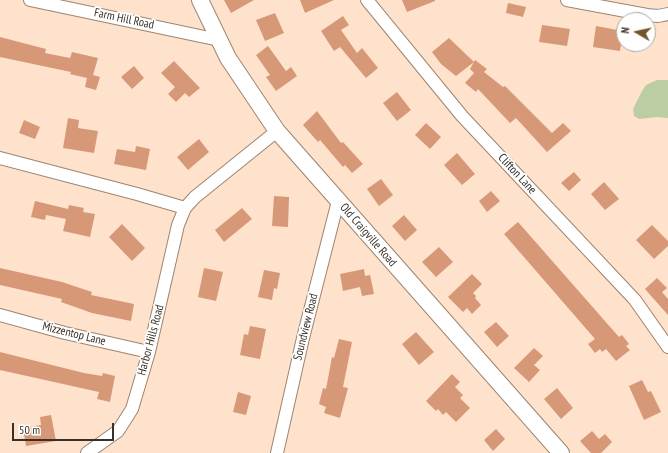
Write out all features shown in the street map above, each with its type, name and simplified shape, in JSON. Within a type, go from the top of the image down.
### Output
[{"type":"street","name":"Farm Hill Road","points":[[30,0],[219,40]]},
{"type":"street","name":"Old Craigville Road","points":[[200,0],[219,40],[240,77],[277,131],[561,453]]},
{"type":"street","name":"Clifton Lane","points":[[367,0],[462,116],[634,300],[668,347]]},
{"type":"street","points":[[567,0],[648,15],[658,16],[668,14]]},
{"type":"street","name":"Harbor Hills Road","points":[[87,453],[110,438],[123,425],[133,405],[149,352],[178,225],[185,208],[195,197],[277,131]]},
{"type":"street","points":[[0,158],[185,208]]},
{"type":"street","name":"Soundview Road","points":[[278,453],[303,338],[338,201]]},
{"type":"street","name":"Mizzentop Lane","points":[[0,315],[64,333],[149,352]]},
{"type":"green space","points":[[657,80],[668,80],[668,118],[657,117],[639,119],[634,116],[633,109],[646,85]]},
{"type":"building","points":[[224,0],[254,0],[231,13]]},
{"type":"building","points":[[300,0],[334,0],[305,13]]},
{"type":"building","points":[[402,0],[435,0],[435,1],[407,12]]},
{"type":"building","points":[[508,3],[526,7],[523,17],[506,13]]},
{"type":"building","points":[[275,13],[284,33],[265,41],[256,20]]},
{"type":"building","points":[[343,16],[349,25],[341,30],[357,53],[362,48],[378,68],[366,78],[340,47],[334,51],[321,31]]},
{"type":"building","points":[[542,25],[570,29],[567,46],[539,42]]},
{"type":"building","points":[[596,26],[616,30],[616,50],[593,47]]},
{"type":"building","points":[[0,37],[46,49],[45,53],[70,58],[72,52],[98,58],[93,75],[100,77],[96,90],[85,87],[87,78],[70,74],[71,72],[0,57]]},
{"type":"building","points":[[449,38],[474,62],[456,76],[441,64],[432,52]]},
{"type":"building","points":[[268,46],[286,71],[291,67],[297,76],[276,91],[266,77],[270,75],[256,55]]},
{"type":"building","points":[[475,60],[487,69],[484,72],[503,87],[505,86],[552,133],[563,123],[571,131],[547,152],[516,118],[510,123],[478,89],[476,92],[465,83],[474,73],[470,69]]},
{"type":"building","points":[[174,61],[200,88],[189,97],[185,93],[176,102],[168,94],[175,87],[161,73]]},
{"type":"building","points":[[134,66],[144,78],[132,89],[121,77]]},
{"type":"building","points":[[397,92],[411,110],[397,121],[383,103]]},
{"type":"building","points":[[317,111],[341,143],[343,142],[363,164],[352,173],[345,165],[343,167],[320,140],[318,142],[303,125]]},
{"type":"building","points":[[68,118],[79,120],[78,128],[98,131],[94,153],[63,148]]},
{"type":"building","points":[[24,120],[40,127],[35,139],[19,133]]},
{"type":"building","points":[[426,123],[441,137],[430,149],[415,135]]},
{"type":"building","points":[[199,139],[209,152],[188,170],[177,157]]},
{"type":"building","points":[[136,146],[150,149],[146,170],[114,164],[117,149],[135,152]]},
{"type":"building","points":[[457,153],[475,174],[462,185],[444,165]]},
{"type":"building","points":[[574,172],[581,180],[569,191],[561,183]]},
{"type":"building","points":[[381,179],[393,195],[379,206],[367,189]]},
{"type":"building","points":[[604,182],[619,199],[605,210],[591,194]]},
{"type":"building","points":[[491,191],[500,201],[487,212],[479,201]]},
{"type":"building","points":[[274,196],[289,197],[288,227],[272,226]]},
{"type":"building","points":[[35,201],[68,209],[69,205],[84,208],[83,212],[95,214],[90,237],[63,231],[66,219],[46,215],[45,220],[31,217]]},
{"type":"building","points":[[242,208],[252,219],[224,242],[215,230]]},
{"type":"building","points":[[404,215],[417,230],[405,241],[392,226]]},
{"type":"building","points":[[518,222],[619,337],[622,335],[629,344],[626,346],[630,350],[616,361],[606,349],[602,352],[600,349],[595,353],[588,344],[595,339],[504,234]]},
{"type":"building","points":[[122,224],[145,248],[132,261],[109,237]]},
{"type":"building","points":[[652,225],[668,241],[668,246],[654,259],[636,240]]},
{"type":"building","points":[[439,247],[453,262],[436,277],[422,262]]},
{"type":"building","points":[[0,268],[62,282],[92,292],[91,295],[134,304],[131,321],[92,313],[61,302],[62,299],[0,285]]},
{"type":"building","points":[[204,268],[223,272],[216,301],[198,297]]},
{"type":"building","points":[[364,269],[365,276],[370,275],[374,294],[362,296],[360,287],[343,291],[340,274]]},
{"type":"building","points":[[264,270],[280,273],[277,289],[274,288],[272,300],[258,297]]},
{"type":"building","points":[[472,274],[482,284],[473,293],[481,305],[472,314],[467,308],[463,312],[448,297]]},
{"type":"building","points":[[657,278],[667,288],[662,292],[668,299],[668,315],[645,289]]},
{"type":"building","points":[[496,322],[509,336],[497,347],[484,332]]},
{"type":"building","points":[[250,326],[266,329],[260,359],[240,355],[244,334],[248,335]]},
{"type":"building","points":[[416,332],[434,352],[419,365],[402,344]]},
{"type":"building","points":[[339,339],[352,342],[343,387],[348,388],[340,418],[324,413],[326,407],[319,404],[323,388],[326,389],[332,357],[334,358]]},
{"type":"building","points":[[534,348],[543,356],[534,365],[540,370],[529,382],[514,368]]},
{"type":"building","points":[[0,352],[84,373],[102,376],[103,373],[115,376],[110,402],[97,399],[99,392],[0,370]]},
{"type":"building","points":[[452,374],[460,382],[455,387],[463,395],[460,398],[470,408],[456,422],[446,412],[443,415],[438,409],[436,411],[426,401]]},
{"type":"building","points":[[642,380],[648,392],[651,391],[661,412],[644,420],[629,386]]},
{"type":"building","points":[[557,388],[573,408],[561,419],[544,399]]},
{"type":"building","points":[[238,392],[251,396],[246,415],[233,412]]},
{"type":"building","points":[[51,415],[56,441],[26,446],[23,428],[41,425],[40,417]]},
{"type":"building","points":[[496,429],[505,439],[493,451],[484,440]]},
{"type":"building","points":[[592,431],[599,439],[605,434],[612,442],[601,453],[591,453],[580,441]]}]
